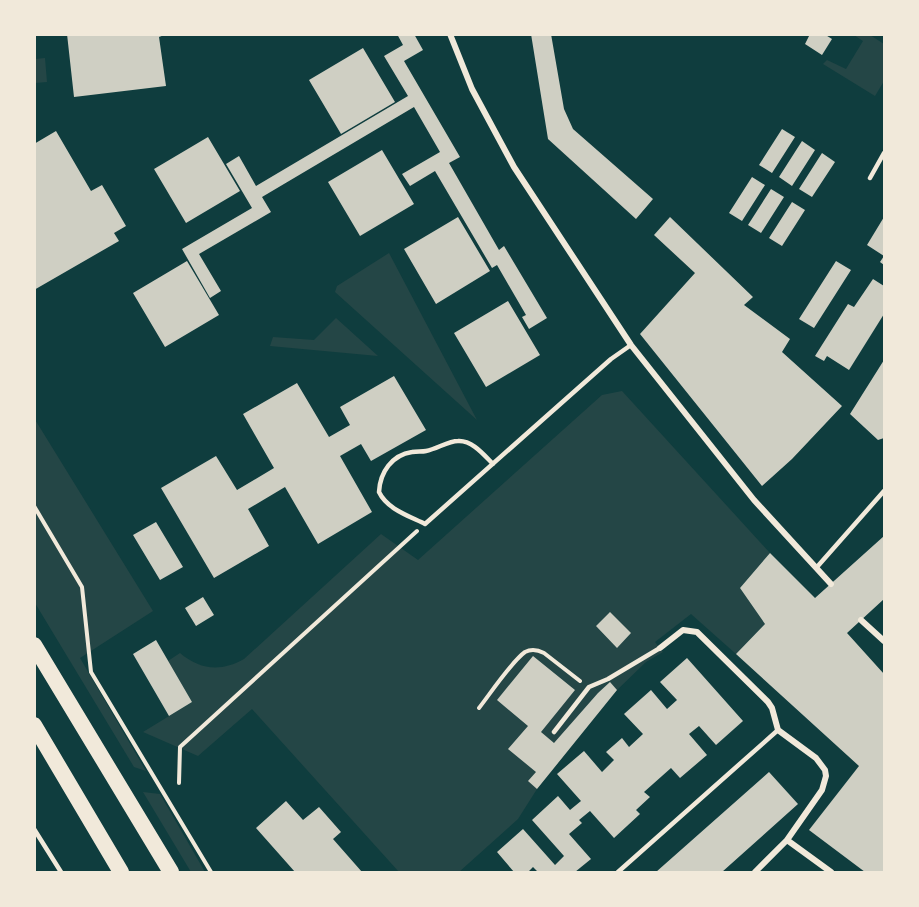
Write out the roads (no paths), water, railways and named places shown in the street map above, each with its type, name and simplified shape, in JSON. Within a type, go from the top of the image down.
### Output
[{"type":"highway","points":[[34,645],[171,873]]},
{"type":"highway","points":[[34,725],[121,873]]},
{"type":"street","points":[[450,34],[472,89],[514,167],[631,345],[754,500],[831,584]]},
{"type":"street","points":[[861,620],[885,641]]},
{"type":"street","points":[[660,648],[683,630],[697,632],[768,702],[778,730],[816,758],[825,770],[826,777],[822,789],[788,840],[755,873]]},
{"type":"street","points":[[788,840],[831,873]]},
{"type":"lane","points":[[870,178],[885,153]]},
{"type":"lane","points":[[493,464],[476,447],[459,440],[425,452],[402,454],[394,459],[388,464],[379,492],[381,497],[400,512],[425,524],[493,464],[611,358],[631,345]]},
{"type":"lane","points":[[817,567],[885,491]]},
{"type":"lane","points":[[554,732],[589,687],[608,679],[660,648]]},
{"type":"lane","points":[[618,873],[778,730]]},
{"type":"lane","points":[[34,829],[61,873]]}]
